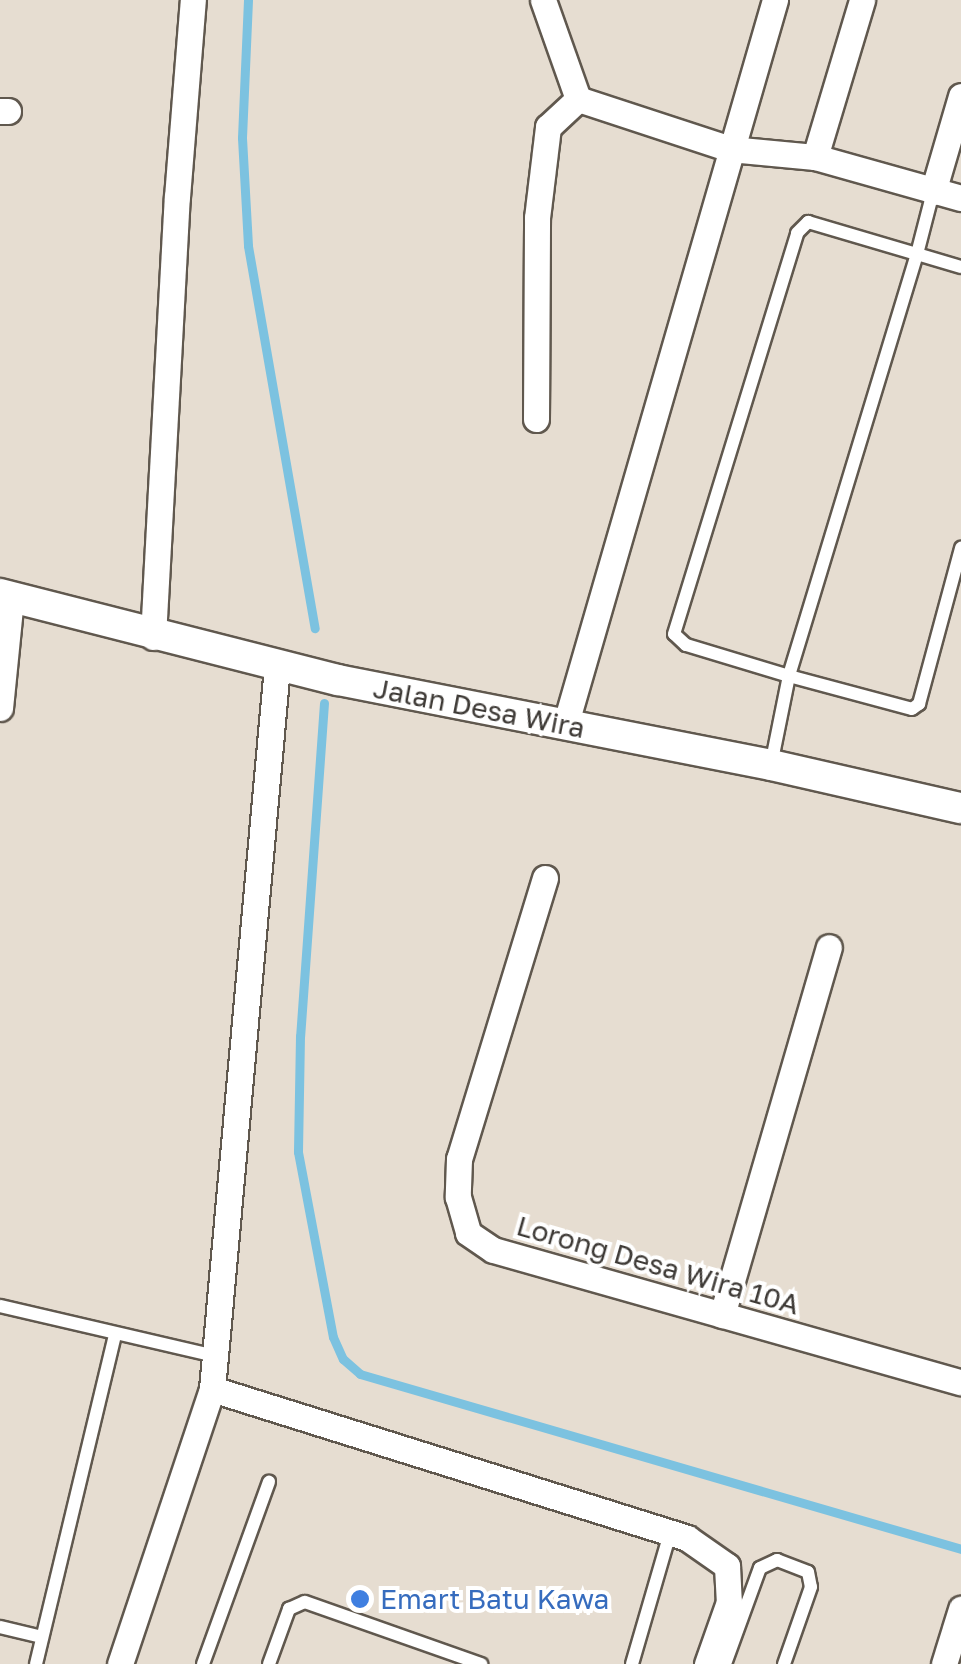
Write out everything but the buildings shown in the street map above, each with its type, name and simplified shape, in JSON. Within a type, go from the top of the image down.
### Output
[{"type":"street","points":[[154,637],[177,197],[194,0]]},
{"type":"street","points":[[542,0],[578,99]]},
{"type":"street","points":[[565,726],[775,0]]},
{"type":"street","points":[[816,158],[862,0]]},
{"type":"street","points":[[933,192],[961,96]]},
{"type":"street","points":[[578,99],[730,149],[816,158],[961,198]]},
{"type":"street","points":[[536,419],[537,218],[548,126],[578,99]]},
{"type":"street","points":[[0,708],[6,596]]},
{"type":"street","name":"Jalan Desa Wira","points":[[6,596],[154,637],[338,680],[771,765],[961,808]]},
{"type":"street","points":[[120,1664],[212,1389],[277,666]]},
{"type":"street","name":"Lorong Desa Wira 10A","points":[[545,878],[459,1159],[458,1197],[468,1234],[493,1250],[961,1382]]},
{"type":"street","points":[[722,1314],[830,946]]},
{"type":"street","points":[[212,1389],[687,1538],[728,1566],[728,1602],[707,1664]]},
{"type":"street","points":[[944,1664],[961,1609]]},
{"type":"lane","points":[[771,765],[790,676],[933,192]]},
{"type":"lane","points":[[961,268],[808,222],[797,232],[674,634],[678,642],[912,709],[919,704],[961,548]]},
{"type":"lane","points":[[0,1306],[215,1356]]},
{"type":"lane","points":[[36,1664],[115,1334]]},
{"type":"lane","points":[[204,1664],[269,1482]]},
{"type":"lane","points":[[632,1664],[670,1533]]},
{"type":"lane","points":[[725,1664],[760,1568],[777,1560],[808,1572],[811,1587],[784,1664]]},
{"type":"lane","points":[[269,1664],[290,1608],[305,1602],[481,1664]]},
{"type":"lane","points":[[0,1627],[42,1638]]},
{"type":"waterway","points":[[248,0],[242,138],[248,246],[315,628]]},
{"type":"waterway","points":[[324,703],[300,1036],[298,1152],[333,1337],[343,1359],[360,1374],[961,1549]]},
{"type":"place","name":"Emart Batu Kawa","points":[[360,1599]]}]
